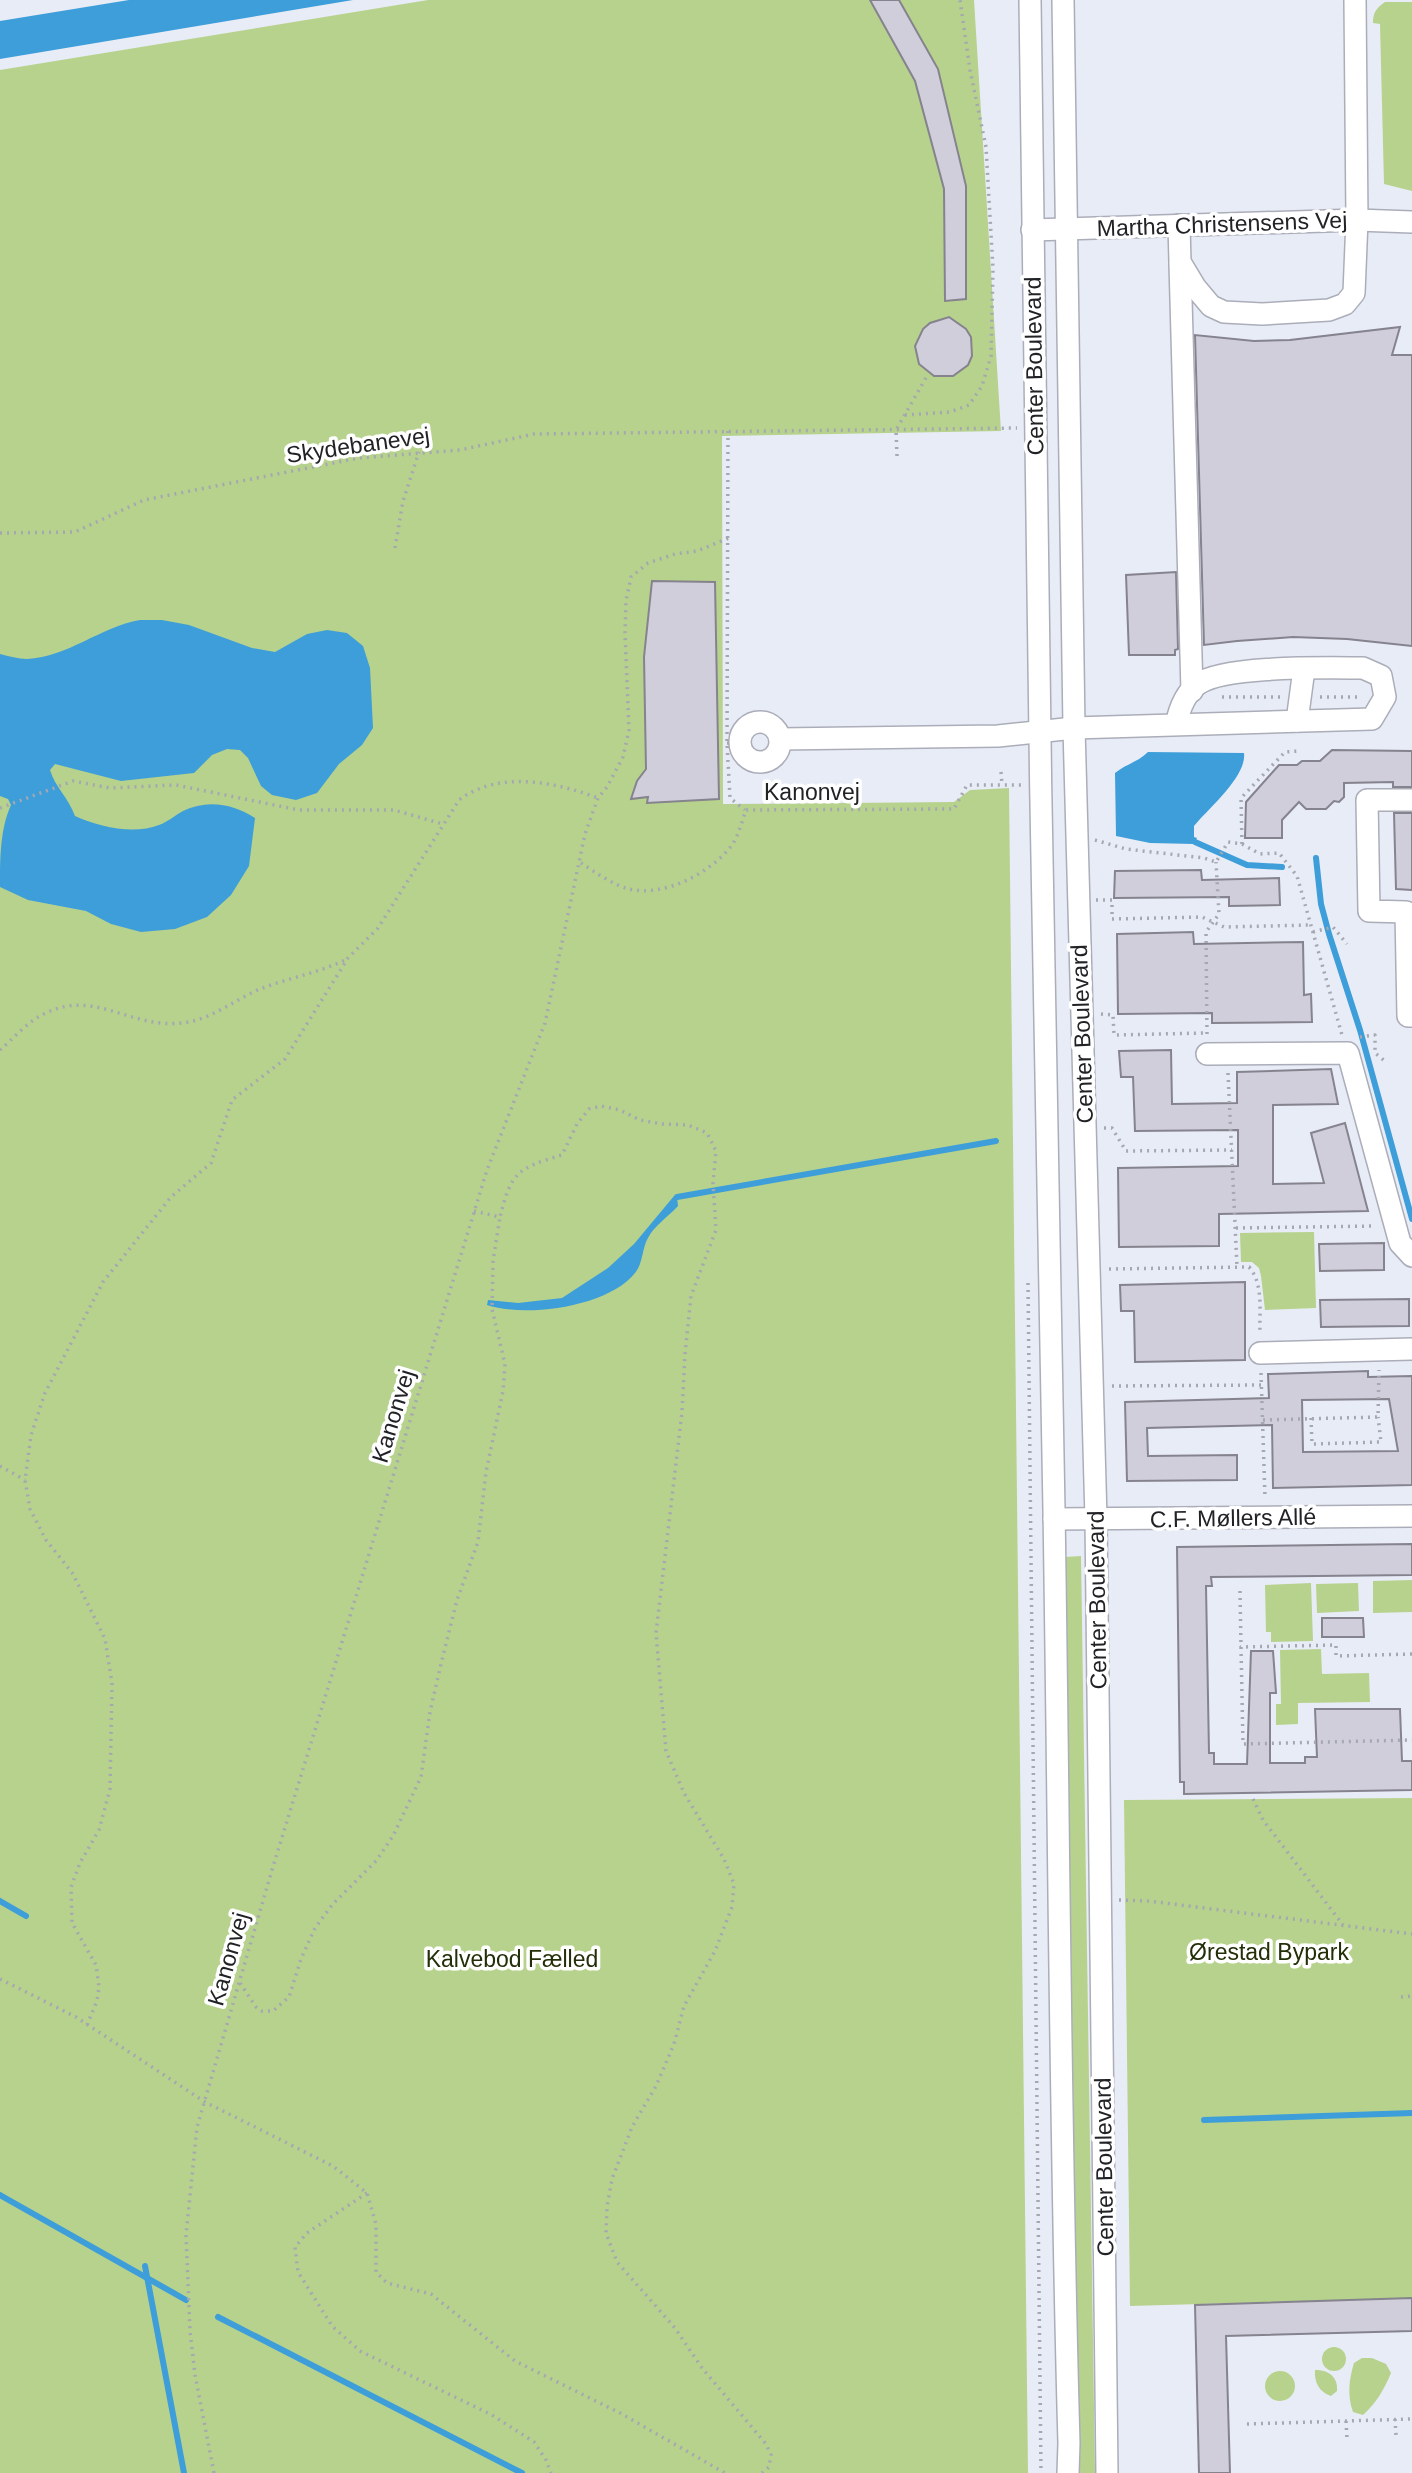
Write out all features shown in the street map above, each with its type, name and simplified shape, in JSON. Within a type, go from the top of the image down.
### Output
[{"type":"street","name":"Center Boulevard","points":[[1030,0],[1068,2473]]},
{"type":"street","name":"Center Boulevard","points":[[1063,0],[1074,728],[1096,1519],[1107,2473]]},
{"type":"street","points":[[1180,262],[1195,288],[1211,306],[1224,312],[1262,314],[1329,310],[1345,304],[1354,293],[1357,220],[1355,0]]},
{"type":"street","name":"Martha Christensens Vej","points":[[1032,230],[1357,220],[1412,222]]},
{"type":"street","points":[[1179,225],[1192,691]]},
{"type":"street","points":[[733,743],[746,726],[758,721],[775,728],[780,739],[998,736],[1074,728],[1176,725],[1297,721],[1372,719],[1385,697],[1381,676],[1363,668],[1227,673],[1198,684],[1181,706],[1176,725]]},
{"type":"street","points":[[1297,721],[1304,669]]},
{"type":"street","points":[[1412,800],[1367,800],[1369,911],[1409,912],[1408,1016],[1412,1016]]},
{"type":"street","points":[[1214,1047],[1348,1053],[1400,1243],[1412,1256]]},
{"type":"street","points":[[1261,1353],[1412,1349]]},
{"type":"street","name":"C.F. Møllers Allé","points":[[1054,1519],[1412,1516]]},
{"type":"path","points":[[905,415],[950,412],[969,405],[982,386],[991,356],[993,269],[986,147],[970,70],[960,0]]},
{"type":"path","points":[[897,456],[896,430],[927,376]]},
{"type":"path","name":"Skydebanevej","points":[[0,533],[75,532],[144,500],[359,458],[460,450],[534,434],[1019,428]]},
{"type":"path","points":[[728,431],[733,743],[730,798],[746,810]]},
{"type":"path","points":[[395,548],[403,501],[419,452]]},
{"type":"path","points":[[581,863],[585,834],[598,797],[624,757],[629,730],[625,633],[626,601],[631,577],[648,563],[675,554],[698,551],[729,538]]},
{"type":"path","points":[[1242,844],[1241,798],[1285,752],[1298,751]]},
{"type":"path","points":[[1001,772],[1002,785]]},
{"type":"path","points":[[0,808],[73,781],[110,788],[176,785],[299,810],[394,810],[443,824]]},
{"type":"path","points":[[87,2025],[97,2001],[99,1987],[96,1965],[72,1923],[71,1887],[80,1863],[99,1830],[110,1789],[112,1683],[105,1639],[73,1574],[46,1539],[30,1509],[25,1479],[31,1435],[45,1394],[103,1282],[170,1196],[211,1163],[232,1100],[285,1059],[348,958],[378,928],[459,800],[476,789],[489,785],[540,782],[569,787],[598,797]]},
{"type":"path","name":"Kanonvej","points":[[214,2473],[195,2375],[190,2331],[186,2235],[197,2127],[486,1170],[545,1023],[581,863],[629,889],[654,890],[705,871],[729,850],[739,833],[746,810],[954,809],[967,785],[1024,785]]},
{"type":"path","points":[[1077,835],[1126,849],[1217,861]]},
{"type":"path","points":[[1237,1267],[1233,1150],[1214,1047],[1206,932],[1219,914],[1217,861],[1228,842],[1242,844],[1260,855],[1279,853],[1297,876],[1311,925],[1316,931],[1348,1053]]},
{"type":"path","points":[[1096,900],[1111,900],[1112,919],[1202,917],[1224,927],[1311,925]]},
{"type":"path","points":[[1316,931],[1329,927],[1336,929],[1348,944]]},
{"type":"path","points":[[0,1050],[45,1013],[78,1003],[128,1017],[180,1024],[202,1019],[258,990],[331,967],[348,958]]},
{"type":"path","points":[[1082,1014],[1113,1015],[1114,1035],[1214,1047]]},
{"type":"path","points":[[1365,1036],[1375,1035],[1375,1053],[1386,1062]]},
{"type":"path","points":[[240,1983],[256,2007],[262,2011],[273,2011],[289,1997],[301,1959],[315,1928],[332,1905],[376,1861],[393,1836],[421,1777],[440,1664],[457,1600],[478,1542],[486,1472],[503,1391],[505,1364],[492,1299],[493,1261],[507,1188],[519,1173],[532,1164],[562,1156],[577,1124],[589,1109],[601,1106],[640,1120],[688,1125],[707,1133],[716,1151],[713,1198],[716,1230],[691,1296],[682,1412],[656,1633],[666,1751],[684,1793],[723,1858],[734,1884],[732,1907],[715,1951],[684,2006],[674,2044],[656,2086],[632,2127],[612,2179],[606,2232],[617,2262],[676,2328],[702,2368],[766,2444],[771,2455],[769,2467],[762,2473]]},
{"type":"path","points":[[1085,1129],[1112,1128],[1126,1151],[1233,1150]]},
{"type":"path","points":[[474,1211],[500,1217]]},
{"type":"path","points":[[1236,1228],[1395,1226]]},
{"type":"path","points":[[1089,1270],[1249,1267],[1254,1273],[1258,1287],[1261,1353],[1265,1518]]},
{"type":"path","points":[[1029,1273],[1027,1294],[1041,2473]]},
{"type":"path","points":[[1311,1418],[1312,1444],[1381,1442],[1378,1416],[1380,1350]]},
{"type":"path","points":[[1092,1386],[1261,1385]]},
{"type":"path","points":[[1262,1420],[1378,1416]]},
{"type":"path","points":[[0,1466],[25,1479]]},
{"type":"path","points":[[1240,1591],[1243,1744],[1412,1740]]},
{"type":"path","points":[[1241,1647],[1336,1644],[1336,1656],[1412,1654]]},
{"type":"path","points":[[1252,1799],[1263,1820],[1343,1925]]},
{"type":"path","points":[[1100,1899],[1148,1901],[1412,1934]]},
{"type":"path","points":[[0,1979],[87,2025],[205,2102],[333,2166],[367,2193],[376,2224],[376,2272],[387,2283],[431,2294],[515,2361],[620,2413],[715,2470],[725,2473]]},
{"type":"path","points":[[1401,1997],[1412,1996]]},
{"type":"path","points":[[367,2193],[307,2233],[295,2247],[298,2272],[332,2326],[360,2351],[492,2415],[534,2442],[551,2473]]},
{"type":"path","points":[[1395,2419],[1395,2435]]},
{"type":"path","points":[[1247,2424],[1412,2419]]},
{"type":"path","points":[[1346,2421],[1347,2439]]},
{"type":"green space","name":"Kalvebod Fælled","points":[[428,0],[974,0],[1001,431],[722,436],[723,804],[954,802],[970,790],[1009,788],[1028,2473],[0,2473],[0,70]]},
{"type":"green space","points":[[1385,2],[1412,2],[1412,191],[1384,184],[1380,24],[1373,23],[1376,11]]},
{"type":"green space","points":[[1314,1232],[1316,1308],[1265,1310],[1259,1268],[1252,1262],[1241,1262],[1240,1233]]},
{"type":"green space","points":[[1081,1556],[1095,2473],[1079,2473],[1065,1557]]},
{"type":"green space","points":[[1412,1580],[1412,1612],[1373,1613],[1373,1581]]},
{"type":"green space","points":[[1311,1583],[1313,1641],[1271,1642],[1271,1632],[1266,1632],[1265,1585]]},
{"type":"green space","points":[[1358,1583],[1359,1611],[1317,1613],[1316,1584]]},
{"type":"green space","points":[[1321,1649],[1322,1674],[1369,1673],[1370,1702],[1298,1703],[1298,1724],[1276,1725],[1276,1704],[1281,1704],[1280,1650]]},
{"type":"green space","name":"Ørestad Bypark","points":[[1412,1798],[1412,2298],[1130,2306],[1124,1800]]},
{"type":"green space","points":[[1334,2347],[1343,2350],[1346,2359],[1343,2368],[1334,2371],[1325,2368],[1322,2359],[1325,2350]]},
{"type":"green space","points":[[1362,2358],[1372,2358],[1386,2364],[1391,2373],[1379,2396],[1363,2415],[1353,2412],[1349,2394],[1354,2363]]},
{"type":"green space","points":[[1315,2370],[1324,2371],[1334,2378],[1337,2391],[1331,2396],[1318,2386]]},
{"type":"green space","points":[[1280,2371],[1291,2375],[1295,2386],[1291,2397],[1280,2401],[1269,2397],[1265,2386],[1269,2375]]},
{"type":"water","points":[[129,0],[353,0],[0,59],[0,21]]},
{"type":"water","points":[[140,620],[162,620],[189,625],[252,648],[275,652],[307,634],[327,630],[347,633],[363,646],[370,668],[373,728],[362,745],[339,764],[317,793],[296,800],[272,795],[261,786],[248,758],[240,750],[227,749],[212,755],[194,773],[121,781],[55,764],[50,770],[52,776],[75,816],[95,823],[117,828],[149,828],[162,824],[192,807],[211,804],[229,806],[255,818],[249,866],[231,895],[207,917],[175,929],[141,932],[111,924],[86,911],[28,900],[0,887],[3,834],[11,805],[8,799],[0,796],[0,654],[24,659],[42,657]]},
{"type":"water","points":[[1148,752],[1244,753],[1240,772],[1194,826],[1194,837],[1197,838],[1194,844],[1150,843],[1116,836],[1115,773]]},
{"type":"water","points":[[674,1196],[677,1197],[678,1206],[651,1234],[638,1269],[622,1285],[606,1294],[566,1307],[523,1310],[487,1305],[488,1300],[518,1303],[562,1298],[608,1268],[634,1244]]},
{"type":"building","points":[[870,0],[899,0],[938,69],[966,186],[966,299],[945,301],[944,189],[915,81]]},
{"type":"building","points":[[949,317],[966,329],[971,337],[972,356],[968,365],[953,376],[934,376],[919,364],[915,346],[923,329],[930,323]]},
{"type":"building","points":[[1400,327],[1392,355],[1412,355],[1412,646],[1293,637],[1204,645],[1195,335],[1254,341],[1290,340]]},
{"type":"building","points":[[1176,572],[1178,649],[1175,650],[1175,655],[1129,655],[1126,575]]},
{"type":"building","points":[[652,581],[715,582],[719,799],[647,803],[648,797],[631,799],[637,781],[646,769],[644,657]]},
{"type":"building","points":[[1332,750],[1412,751],[1412,787],[1393,787],[1393,782],[1344,783],[1344,797],[1339,802],[1334,801],[1326,809],[1306,809],[1299,802],[1282,820],[1282,838],[1245,838],[1246,802],[1279,765],[1320,761]]},
{"type":"building","points":[[1394,813],[1412,813],[1412,890],[1396,889]]},
{"type":"building","points":[[1201,870],[1202,880],[1279,878],[1280,905],[1229,906],[1229,897],[1114,898],[1115,871]]},
{"type":"building","points":[[1193,932],[1194,944],[1303,942],[1304,995],[1311,994],[1312,1022],[1212,1023],[1212,1013],[1118,1014],[1117,934]]},
{"type":"building","points":[[1171,1050],[1172,1104],[1237,1103],[1237,1072],[1331,1069],[1338,1104],[1273,1105],[1273,1184],[1324,1183],[1311,1133],[1345,1123],[1368,1211],[1219,1214],[1219,1246],[1119,1247],[1118,1168],[1238,1166],[1238,1130],[1135,1131],[1133,1077],[1121,1077],[1119,1051]]},
{"type":"building","points":[[1384,1243],[1384,1270],[1320,1271],[1319,1244]]},
{"type":"building","points":[[1245,1282],[1245,1360],[1135,1362],[1134,1311],[1121,1311],[1120,1285]]},
{"type":"building","points":[[1409,1299],[1409,1326],[1321,1327],[1320,1300]]},
{"type":"building","points":[[1368,1371],[1368,1377],[1412,1376],[1412,1485],[1273,1488],[1272,1425],[1147,1428],[1148,1456],[1237,1455],[1237,1480],[1127,1481],[1125,1402],[1269,1398],[1268,1374]],"holes":[[[1389,1399],[1398,1451],[1303,1452],[1302,1400]]]},
{"type":"building","points":[[1412,1544],[1412,1575],[1211,1577],[1212,1586],[1206,1586],[1209,1753],[1214,1753],[1214,1764],[1247,1764],[1251,1651],[1273,1651],[1276,1693],[1270,1693],[1270,1763],[1305,1763],[1305,1757],[1317,1757],[1315,1709],[1400,1709],[1402,1761],[1412,1761],[1412,1790],[1184,1794],[1184,1782],[1180,1782],[1177,1547]]},
{"type":"building","points":[[1322,1618],[1363,1618],[1364,1637],[1322,1637]]},
{"type":"building","points":[[1412,2298],[1412,2331],[1226,2336],[1230,2473],[1199,2473],[1195,2305]]},
{"type":"waterway","points":[[1195,842],[1247,865],[1282,867]]},
{"type":"waterway","points":[[1316,858],[1321,904],[1360,1030],[1412,1219]]},
{"type":"waterway","points":[[677,1197],[996,1141]]},
{"type":"waterway","points":[[0,1901],[26,1916]]},
{"type":"waterway","points":[[1204,2120],[1412,2113]]},
{"type":"waterway","points":[[0,2195],[186,2300]]},
{"type":"waterway","points":[[145,2266],[184,2473]]},
{"type":"waterway","points":[[218,2317],[522,2473]]}]
